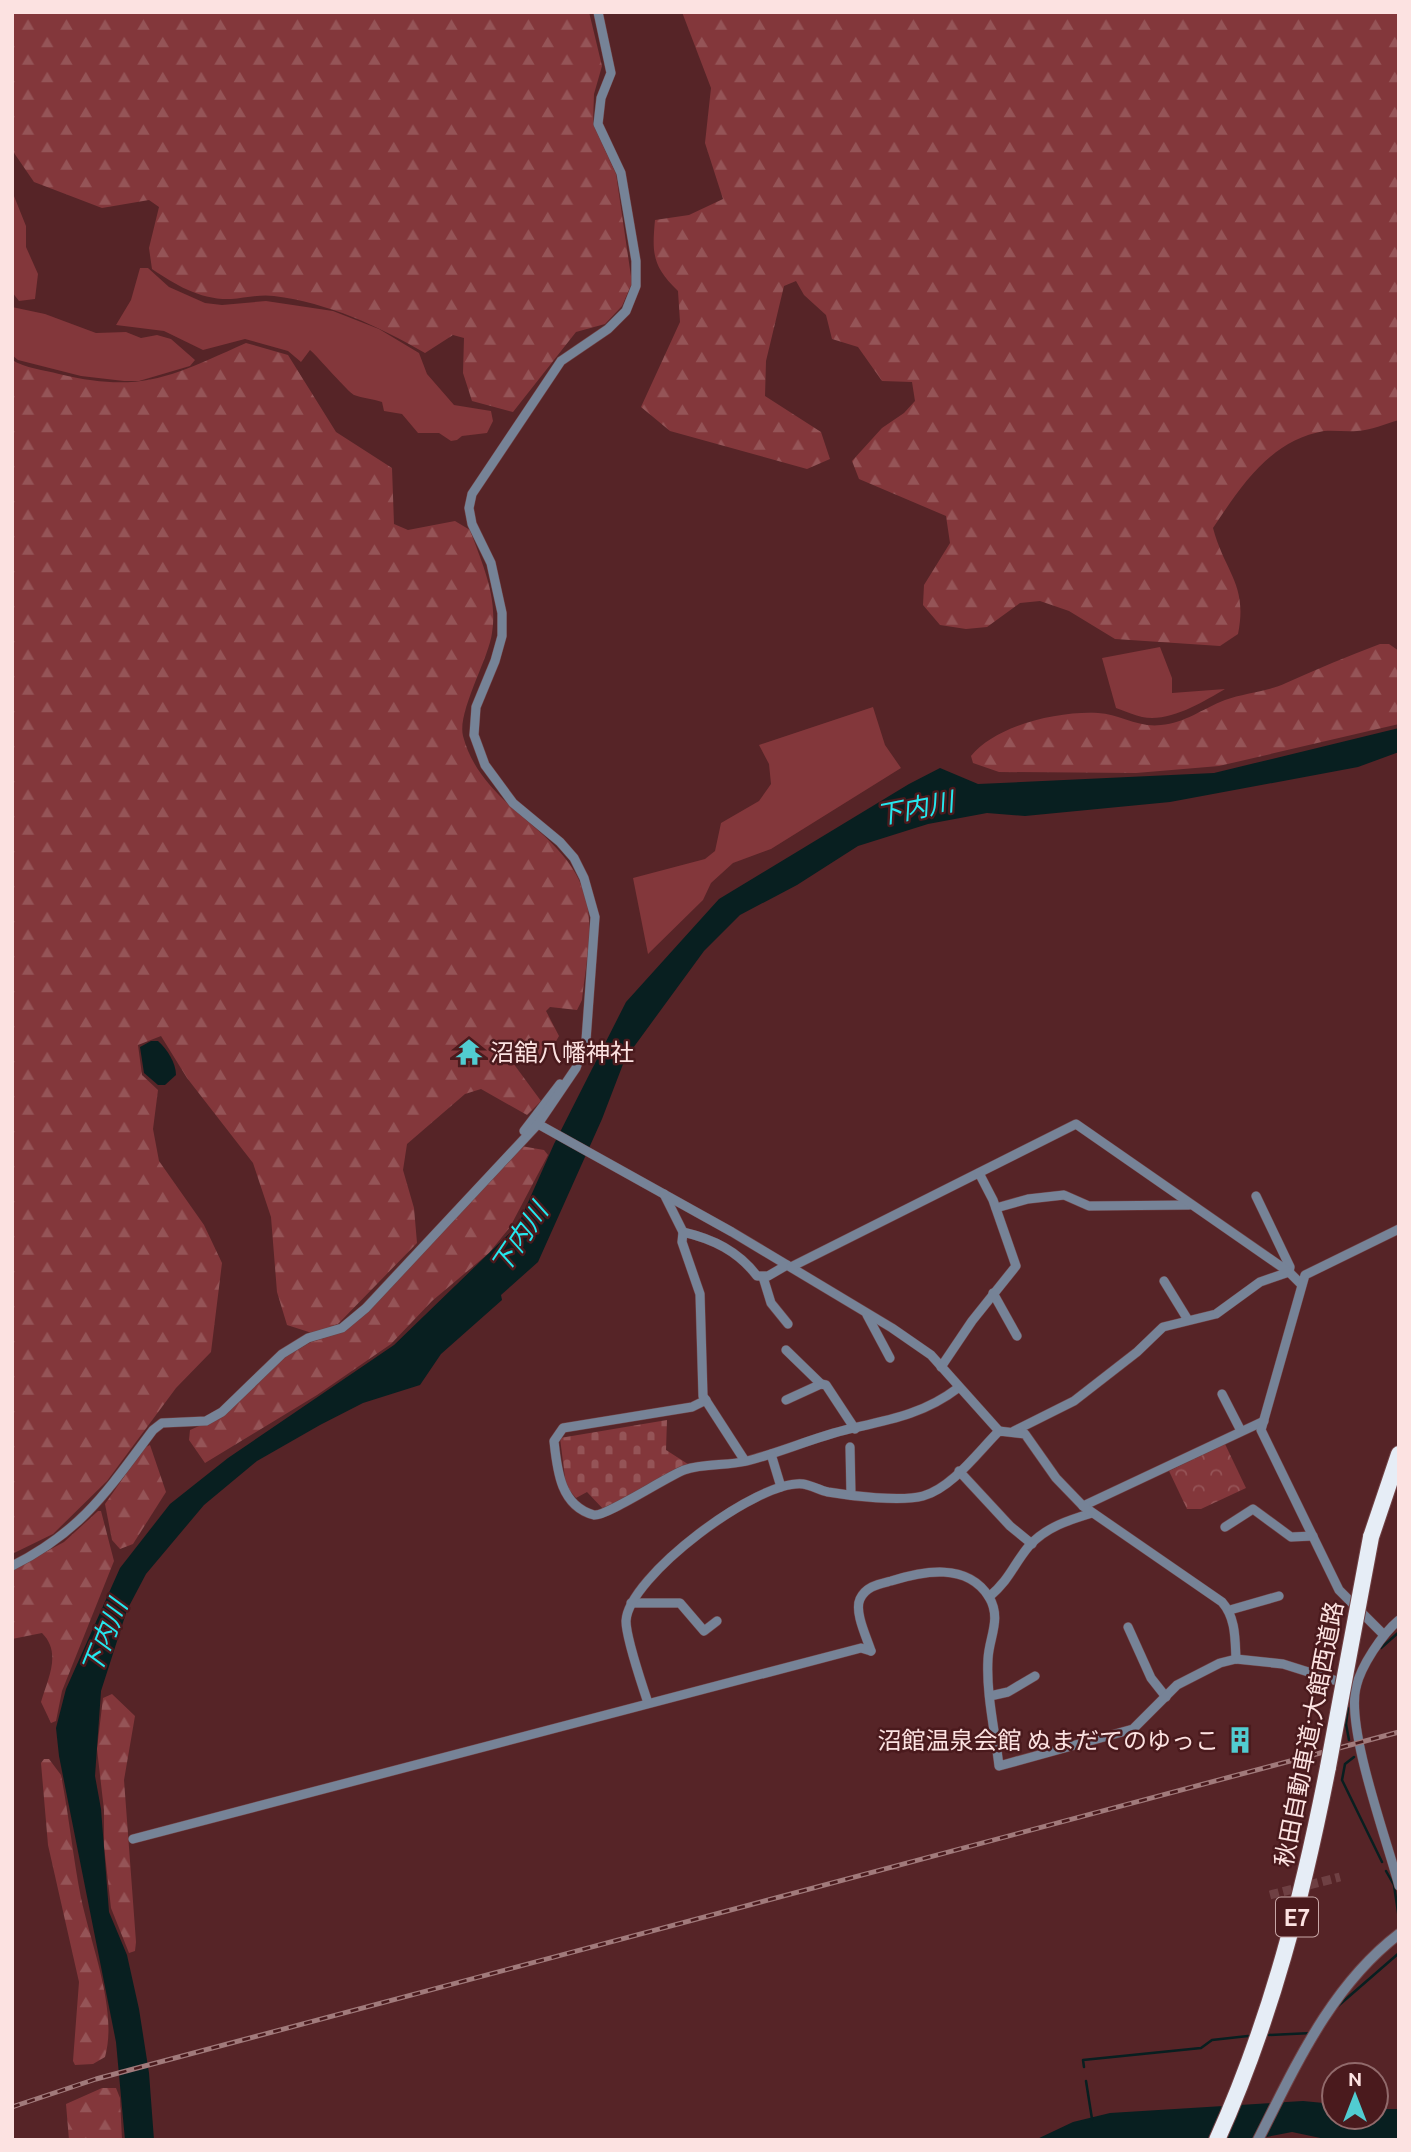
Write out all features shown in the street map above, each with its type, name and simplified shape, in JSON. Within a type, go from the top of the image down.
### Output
[{"type":"highway","name":"秋田自動車道;大館西道路","points":[[1217,2140],[1249,2062],[1297,1916],[1371,1537],[1399,1454]]},
{"type":"street","points":[[12,1566],[68,1533],[96,1506],[153,1430],[162,1423],[190,1424],[214,1416],[282,1354],[308,1338],[342,1328],[366,1308],[542,1127],[576,1068],[586,1040],[595,917],[574,858],[513,803],[485,765],[474,735],[476,707],[502,636],[502,613],[491,563],[472,524],[470,508],[472,495],[561,361],[608,329],[626,311],[636,286],[635,251],[621,173],[598,124],[601,98],[611,73],[598,12]]},
{"type":"street","points":[[524,1131],[552,1091],[576,1068]]},
{"type":"street","points":[[763,1278],[1076,1124],[1289,1272],[1301,1284]]},
{"type":"street","points":[[542,1127],[663,1192],[789,1266],[931,1355],[999,1431],[1025,1434],[1056,1478],[1083,1506],[1222,1602],[1230,1610],[1236,1659]]},
{"type":"street","points":[[941,1367],[993,1293],[1016,1266],[996,1208],[979,1172]]},
{"type":"street","points":[[663,1192],[683,1232],[682,1242],[700,1294],[701,1374],[706,1400],[746,1461]]},
{"type":"street","points":[[996,1208],[1028,1199],[1064,1195],[1089,1206],[1189,1205]]},
{"type":"street","points":[[1256,1196],[1290,1267],[1289,1272]]},
{"type":"street","points":[[1383,1634],[1339,1590],[1261,1430],[1305,1275],[1399,1229]]},
{"type":"street","points":[[683,1232],[727,1248],[763,1278],[771,1303],[788,1324]]},
{"type":"street","points":[[1013,1432],[1074,1401],[1137,1352],[1163,1327],[1216,1314],[1260,1282],[1289,1272]]},
{"type":"street","points":[[1164,1281],[1188,1320]]},
{"type":"street","points":[[993,1293],[1017,1336]]},
{"type":"street","points":[[866,1313],[890,1358]]},
{"type":"street","points":[[786,1350],[821,1384],[830,1389],[855,1429]]},
{"type":"street","points":[[786,1400],[821,1384]]},
{"type":"street","points":[[706,1400],[692,1407],[563,1428],[554,1441],[562,1489],[573,1502],[592,1514],[603,1516],[637,1493],[686,1469],[746,1461],[914,1414],[958,1388]]},
{"type":"street","points":[[1222,1394],[1241,1431]]},
{"type":"street","points":[[1083,1506],[1264,1421]]},
{"type":"street","points":[[648,1703],[626,1622],[631,1603],[666,1563],[715,1520],[753,1497],[781,1487],[802,1484],[851,1495],[921,1497],[937,1491],[999,1431]]},
{"type":"street","points":[[850,1447],[851,1495]]},
{"type":"street","points":[[771,1454],[781,1487]]},
{"type":"street","points":[[959,1471],[1010,1526],[1032,1544]]},
{"type":"street","points":[[1225,1527],[1253,1509],[1292,1537],[1313,1536]]},
{"type":"street","points":[[989,1597],[1010,1577],[1032,1544],[1054,1526],[1092,1513]]},
{"type":"street","points":[[133,1839],[861,1648],[871,1651],[859,1600],[870,1587],[931,1570],[947,1572],[974,1582],[989,1597],[997,1620],[988,1657],[999,1766],[1133,1729],[1195,1674],[1236,1659],[1283,1664],[1356,1687]]},
{"type":"street","points":[[1230,1610],[1279,1596]]},
{"type":"street","points":[[631,1603],[680,1603],[704,1631],[718,1621]]},
{"type":"street","points":[[1399,1620],[1383,1634],[1356,1687],[1359,1742],[1396,1864],[1399,1886]]},
{"type":"street","points":[[1128,1627],[1151,1678],[1166,1697]]},
{"type":"street","points":[[990,1696],[1008,1692],[1035,1676]]},
{"type":"street","points":[[1258,2140],[1296,2065],[1340,1991],[1378,1950],[1399,1934]]},
{"type":"green space","points":[[12,12],[589,12],[602,66],[594,94],[593,124],[616,174],[632,283],[622,306],[605,324],[576,332],[513,412],[472,401],[463,373],[464,338],[453,335],[425,353],[371,325],[314,304],[269,296],[220,299],[199,294],[170,281],[152,269],[149,248],[159,207],[149,200],[102,208],[34,182],[12,150]]},
{"type":"green space","points":[[682,12],[1399,12],[1399,420],[1362,430],[1324,431],[1305,436],[1273,455],[1246,481],[1213,528],[1238,590],[1238,634],[1220,646],[1115,639],[1069,611],[1040,601],[1020,603],[987,627],[966,629],[940,625],[923,605],[924,585],[950,543],[946,516],[859,479],[852,461],[882,428],[904,413],[915,401],[912,382],[882,381],[858,347],[832,339],[826,315],[804,295],[796,281],[784,286],[766,361],[765,396],[821,432],[830,459],[807,469],[670,431],[641,407],[680,322],[678,291],[663,274],[654,250],[655,220],[689,215],[723,199],[705,143],[711,88]]},
{"type":"green space","points":[[12,191],[26,226],[26,247],[38,274],[35,299],[19,301],[12,292]]},
{"type":"green space","points":[[140,268],[148,268],[169,287],[205,303],[222,305],[266,301],[333,311],[379,329],[419,353],[427,374],[454,405],[491,411],[493,421],[487,433],[462,436],[451,441],[439,433],[418,433],[402,414],[384,411],[382,402],[351,393],[310,350],[301,362],[288,351],[245,339],[203,350],[164,331],[116,325],[131,300]]},
{"type":"green space","points":[[12,307],[45,314],[96,333],[126,332],[141,338],[157,335],[171,339],[195,360],[190,366],[139,381],[124,381],[81,376],[18,360],[12,355]]},
{"type":"green space","points":[[246,343],[288,355],[336,432],[392,468],[394,524],[408,530],[455,521],[470,530],[488,580],[493,620],[490,644],[465,713],[463,736],[473,762],[489,784],[565,857],[578,879],[589,916],[582,1000],[577,1010],[550,1007],[546,1011],[559,1036],[552,1048],[541,1056],[524,1051],[515,1056],[513,1063],[541,1101],[527,1115],[481,1089],[465,1094],[407,1144],[403,1170],[414,1208],[417,1243],[338,1324],[312,1333],[287,1325],[277,1292],[271,1217],[253,1163],[187,1078],[161,1036],[138,1045],[142,1075],[158,1090],[153,1129],[159,1161],[204,1225],[222,1263],[211,1352],[176,1388],[107,1481],[53,1534],[12,1554],[12,360],[88,380],[135,382],[176,373]]},
{"type":"green space","points":[[1380,644],[1389,644],[1399,651],[1399,724],[1219,766],[1136,773],[999,772],[973,763],[971,756],[982,745],[1012,728],[1065,715],[1098,713],[1153,725],[1178,722],[1225,700],[1279,686]]},
{"type":"green space","points":[[1160,647],[1172,678],[1172,693],[1225,689],[1185,710],[1163,717],[1142,717],[1116,708],[1102,658]]},
{"type":"green space","points":[[873,707],[885,745],[901,768],[771,849],[733,863],[711,883],[703,900],[648,954],[633,878],[705,859],[715,851],[721,823],[759,801],[771,784],[769,764],[759,745]]},
{"type":"green space","points":[[521,1146],[544,1150],[548,1155],[510,1227],[489,1253],[432,1301],[391,1344],[317,1395],[205,1463],[189,1440],[190,1430],[222,1416],[283,1358],[311,1342],[344,1332],[367,1313]]},
{"type":"green space","points":[[667,1420],[666,1450],[691,1466],[605,1511],[587,1492],[576,1498],[566,1486],[560,1438]]},
{"type":"green space","points":[[1225,1444],[1246,1488],[1201,1509],[1187,1509],[1169,1471]]},
{"type":"green space","points":[[150,1445],[166,1492],[133,1544],[120,1549],[112,1540],[105,1504],[144,1448]]},
{"type":"green space","points":[[101,1511],[114,1561],[62,1691],[56,1721],[51,1723],[41,1702],[52,1666],[51,1649],[42,1633],[12,1639],[12,1570],[64,1542]]},
{"type":"green space","points":[[112,1694],[135,1716],[124,1780],[136,1942],[135,1951],[129,1953],[111,1908],[97,1749],[103,1698]]},
{"type":"green space","points":[[44,1759],[49,1759],[61,1775],[81,1898],[106,1999],[108,2039],[105,2057],[93,2064],[75,2065],[73,2061],[79,1982],[48,1845],[41,1763]]},
{"type":"green space","points":[[102,2088],[116,2088],[120,2098],[122,2140],[69,2140],[66,2104]]},
{"type":"water","name":"下内川","points":[[1399,728],[1399,752],[1358,767],[1170,802],[1025,816],[987,813],[928,824],[858,846],[797,885],[740,915],[704,951],[625,1059],[602,1119],[538,1262],[501,1295],[502,1300],[441,1354],[420,1385],[363,1403],[320,1425],[257,1461],[204,1505],[146,1574],[127,1610],[101,1691],[95,1776],[101,1809],[109,1912],[127,1955],[139,2009],[149,2073],[154,2140],[125,2140],[116,2042],[59,1756],[56,1728],[66,1689],[120,1568],[170,1504],[228,1458],[394,1345],[518,1225],[554,1144],[626,1002],[719,899],[940,768],[978,784],[1214,773]]},
{"type":"water","points":[[151,1041],[161,1044],[174,1066],[176,1075],[165,1085],[158,1085],[144,1073],[140,1047]]},
{"type":"water","points":[[1303,2101],[1320,2103],[1320,2131],[1390,2131],[1390,2109],[1399,2109],[1399,2140],[1330,2140],[1292,2132],[1251,2140],[1035,2140],[1073,2122],[1110,2113]]},
{"type":"waterway","points":[[1381,1648],[1399,1632]]},
{"type":"waterway","points":[[1348,1708],[1346,1724],[1349,1740]]},
{"type":"waterway","points":[[1354,1757],[1345,1764],[1342,1780],[1382,1862]]},
{"type":"waterway","points":[[1386,1871],[1394,1885],[1399,1919]]},
{"type":"waterway","points":[[1338,2006],[1399,1953]]},
{"type":"waterway","points":[[1269,2035],[1312,2033]]},
{"type":"waterway","points":[[1084,2067],[1083,2060],[1201,2048],[1212,2040],[1248,2036]]},
{"type":"waterway","points":[[1086,2081],[1092,2119]]},
{"type":"tunnel","points":[[1270,1895],[1340,1877]]},
{"type":"railway","points":[[12,2107],[96,2079],[1399,1732]]},
{"type":"place","name":"沼舘八幡神社","points":[[469,1052]]},
{"type":"place","name":"沼館温泉会館 ぬまだてのゆっこ","points":[[1240,1740]]}]
